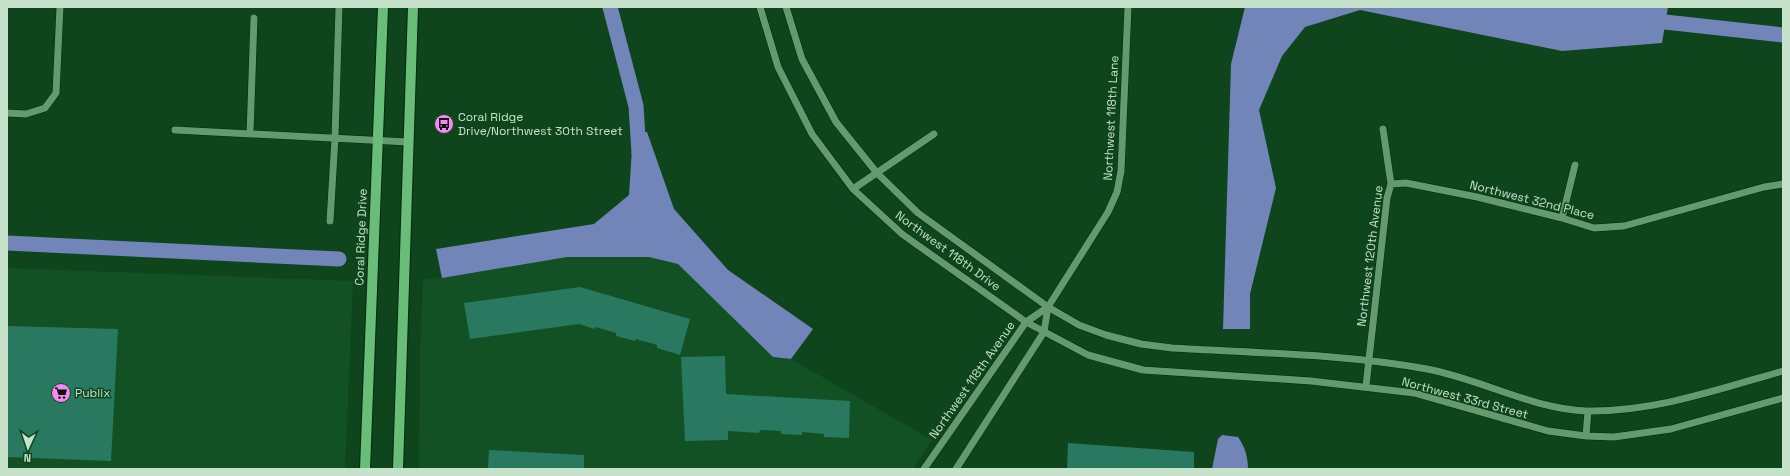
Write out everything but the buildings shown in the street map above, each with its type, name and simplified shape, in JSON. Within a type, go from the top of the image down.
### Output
[{"type":"main road","name":"Coral Ridge Drive","points":[[365,469],[383,7]]},
{"type":"main road","points":[[398,469],[413,7]]},
{"type":"street","points":[[7,113],[26,114],[45,108],[56,93],[60,7]]},
{"type":"street","points":[[330,221],[335,138],[339,7]]},
{"type":"street","name":"Northwest 118th Drive","points":[[760,7],[781,74],[812,134],[853,189],[902,234],[1026,322]]},
{"type":"street","name":"Northwest 118th Drive","points":[[786,7],[802,59],[836,122],[877,173],[918,213],[1048,307]]},
{"type":"street","name":"Northwest 118th Lane","points":[[1048,307],[1108,212],[1117,192],[1120,171],[1128,7]]},
{"type":"street","points":[[250,134],[254,18]]},
{"type":"street","name":"Northwest 120th Avenue","points":[[1366,386],[1387,198],[1391,184],[1383,129]]},
{"type":"street","points":[[175,130],[408,142]]},
{"type":"street","points":[[853,189],[934,134]]},
{"type":"street","points":[[1562,218],[1575,165]]},
{"type":"street","name":"Northwest 32nd Place","points":[[1391,184],[1406,182],[1477,197],[1562,218],[1594,228],[1624,226],[1764,187],[1783,184]]},
{"type":"street","points":[[956,469],[1044,332],[1048,307]]},
{"type":"street","name":"Northwest 118th Avenue","points":[[924,469],[1026,322],[1048,307]]},
{"type":"street","name":"Northwest 33rd Street","points":[[1048,307],[1092,330],[1141,344],[1172,348],[1369,360],[1429,369],[1556,408],[1588,411],[1669,404],[1783,371]]},
{"type":"street","name":"Northwest 33rd Street","points":[[1026,322],[1088,355],[1143,370],[1366,386],[1414,393],[1548,431],[1586,436],[1614,437],[1671,429],[1783,398]]},
{"type":"street","points":[[1586,436],[1588,411]]},
{"type":"shaded area","points":[[567,257],[649,257],[679,264],[773,357],[791,359],[932,440],[913,469],[419,469],[420,350],[423,279],[442,278]]},
{"type":"shaded area","points":[[7,268],[353,281],[345,469],[7,469]]},
{"type":"water","points":[[1245,7],[1668,7],[1662,43],[1562,51],[1360,10],[1305,27],[1282,56],[1259,110],[1276,188],[1250,294],[1250,329],[1223,329],[1231,64]]},
{"type":"water","points":[[647,132],[674,209],[728,270],[813,329],[791,359],[773,357],[678,264],[649,257],[567,257],[442,278],[436,249],[594,224],[629,195],[633,133]]},
{"type":"water","points":[[1222,435],[1238,437],[1246,452],[1248,469],[1212,469],[1218,439]]},
{"type":"waterway","points":[[610,7],[636,106],[639,153]]},
{"type":"waterway","points":[[1665,22],[1783,35]]},
{"type":"waterway","points":[[7,243],[339,259]]},
{"type":"place","name":"Coral Ridge Drive/Northwest 30th Street","points":[[444,124]]},
{"type":"place","name":"Publix","points":[[61,393]]}]
